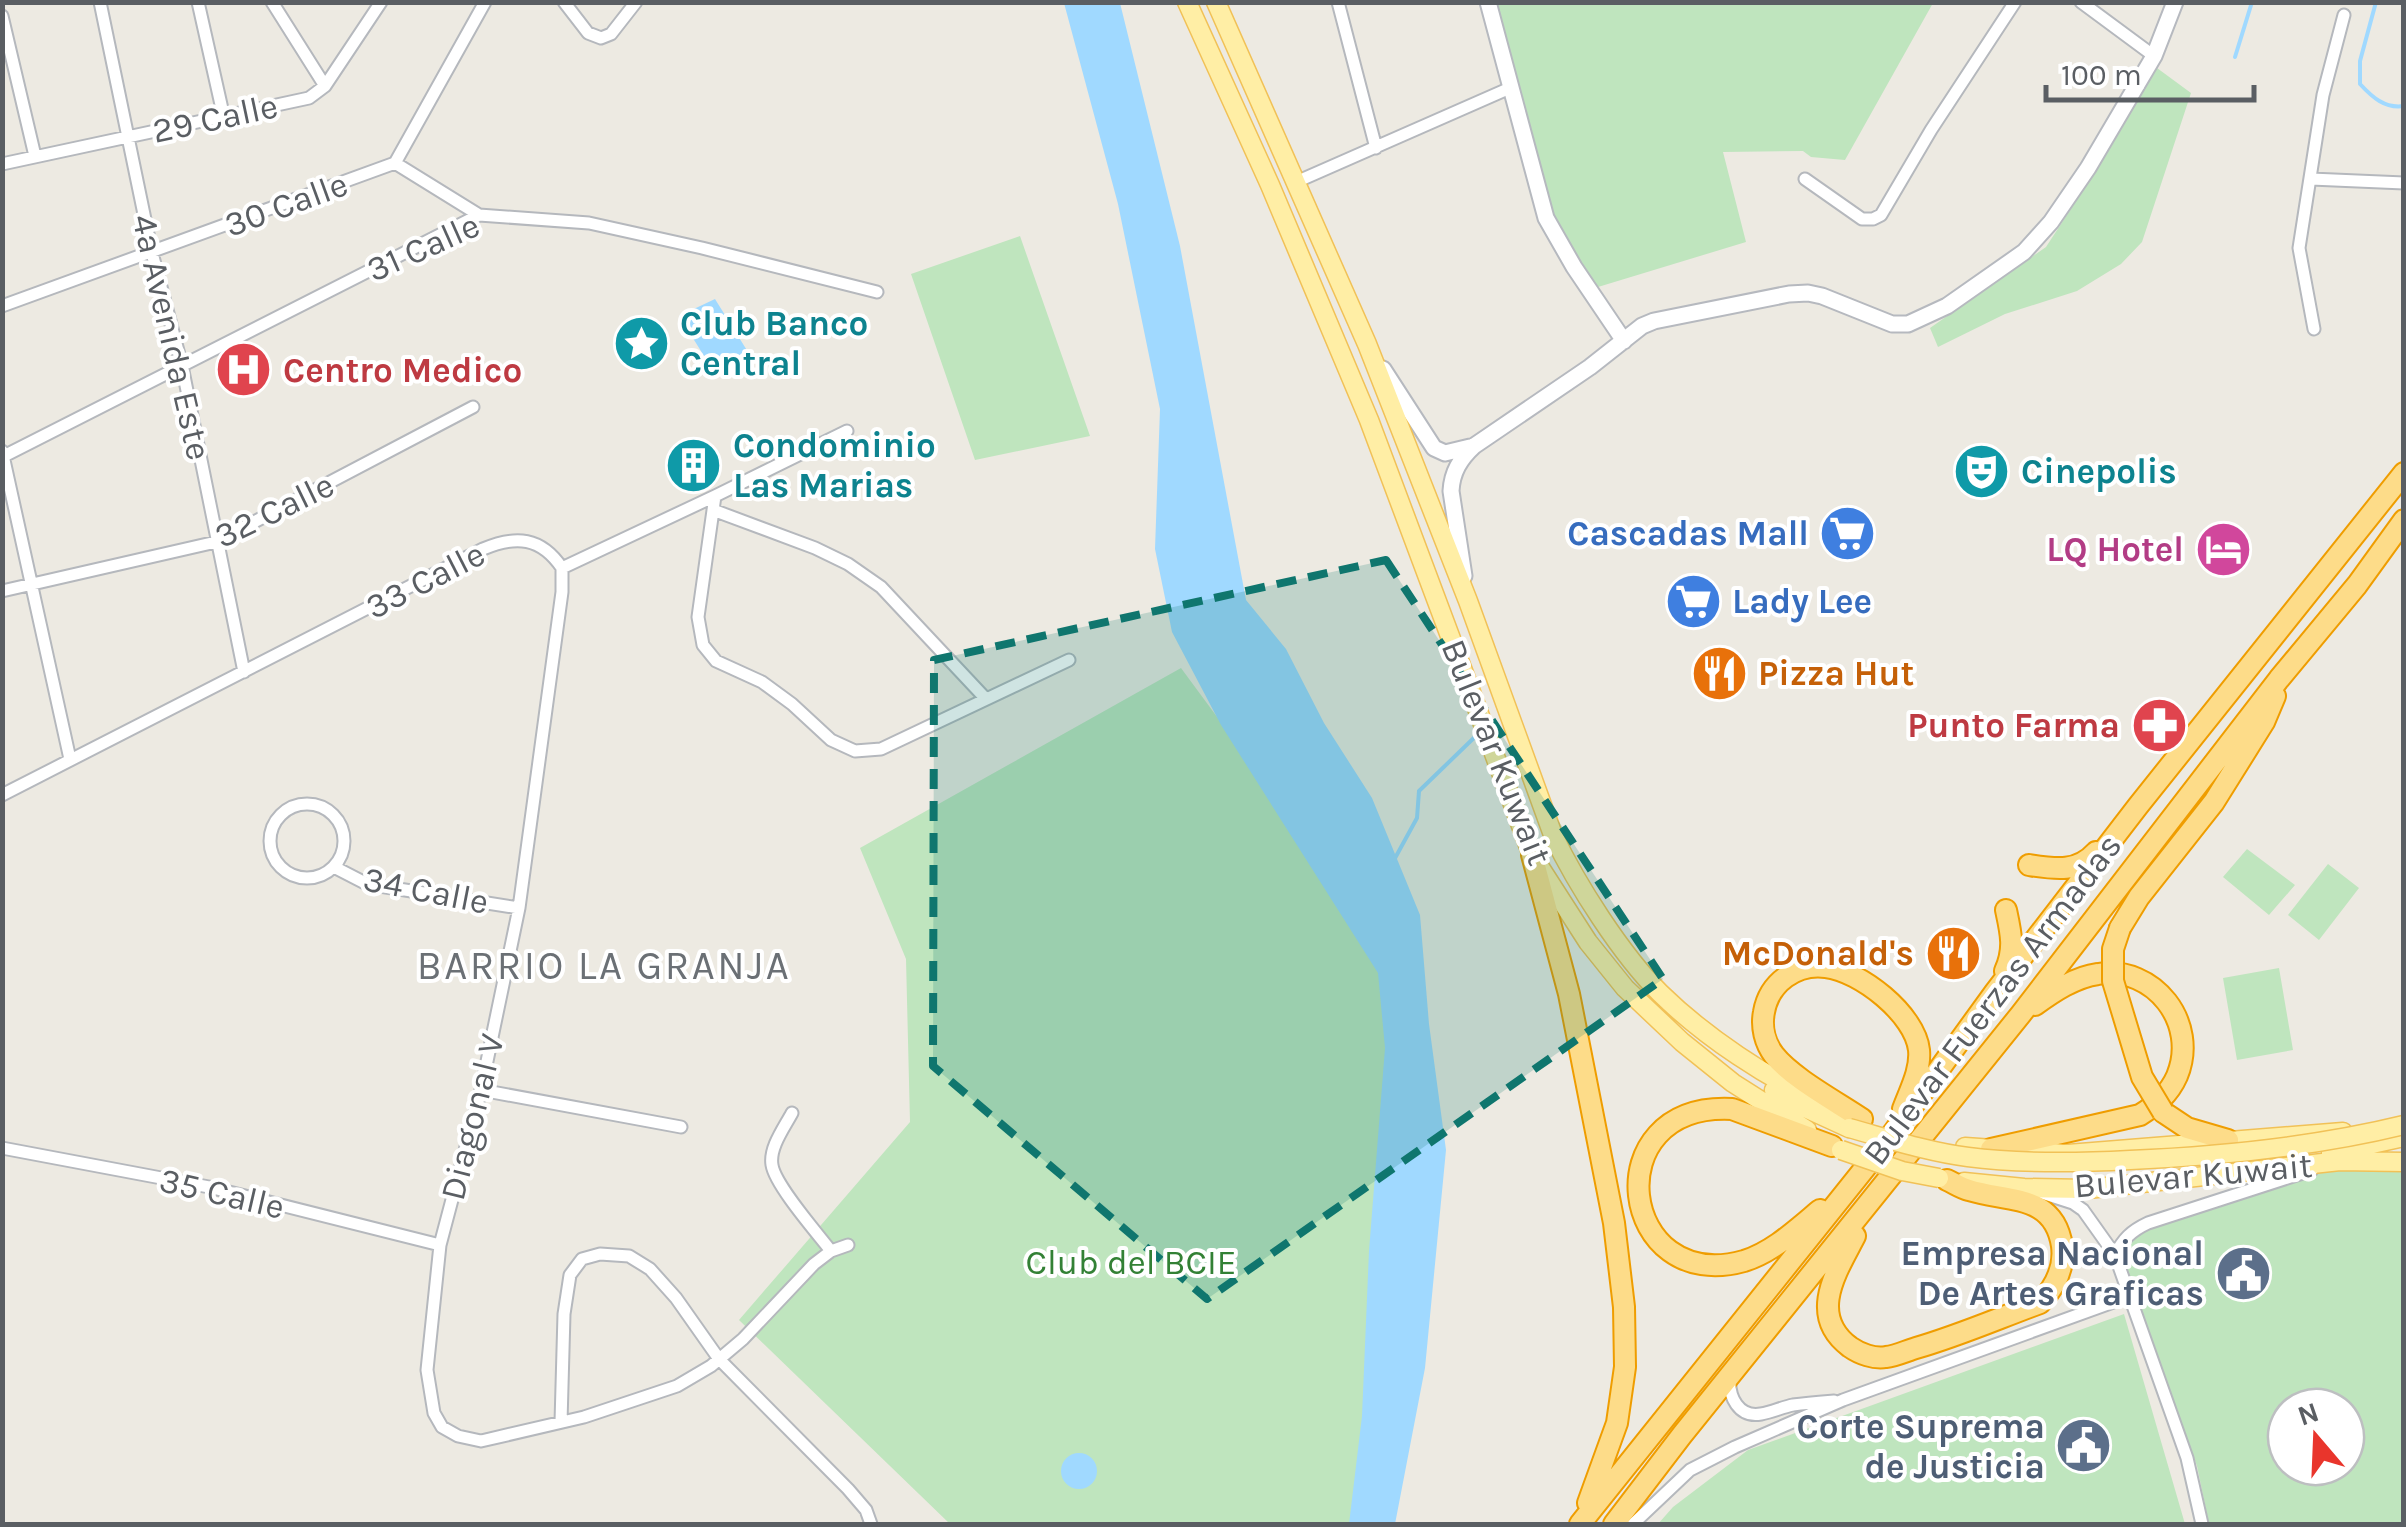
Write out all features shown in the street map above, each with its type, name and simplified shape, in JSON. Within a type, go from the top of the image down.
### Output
[{"type":"highway","name":"Bulevar Fuerzas Armadas","points":[[1580,1524],[1893,1134],[1995,992],[2138,806],[2404,473]]},
{"type":"highway","name":"Bulevar Fuerzas Armadas","points":[[1614,1524],[2020,1014],[2404,520]]},
{"type":"highway","points":[[2228,1140],[2172,1120],[2147,1089],[2113,982],[2112,961],[2128,911],[2214,802],[2270,711],[2279,680]]},
{"type":"highway","points":[[2029,865],[2058,868],[2082,864],[2138,806]]},
{"type":"highway","points":[[1532,855],[1569,994],[1597,1130],[1624,1307],[1624,1366],[1617,1424],[1580,1524]]},
{"type":"highway","points":[[1995,992],[2012,956],[2006,910]]},
{"type":"highway","points":[[1860,1123],[1771,1052],[1762,1018],[1766,1001],[1789,974],[1824,966],[1841,970],[1882,995],[1910,1024],[1919,1059],[1893,1134]]},
{"type":"highway","points":[[1991,1150],[2140,1114],[2167,1093],[2182,1062],[2183,1045],[2174,1012],[2151,986],[2136,978],[2102,973],[2085,976],[2020,1014]]},
{"type":"highway","points":[[1836,1148],[1732,1110],[1697,1111],[1680,1117],[1660,1132],[1646,1152],[1638,1176],[1638,1200],[1646,1224],[1662,1244],[1682,1258],[1706,1265],[1726,1264],[1745,1260],[1780,1243],[1853,1184]]},
{"type":"highway","points":[[1872,1200],[1832,1282],[1828,1310],[1831,1323],[1847,1345],[1872,1357],[1886,1357],[2040,1303],[2059,1276],[2062,1243],[2047,1214],[2018,1198],[1968,1190],[1943,1179]]},
{"type":"main road","name":"Bulevar Kuwait","points":[[1187,2],[1270,184],[1370,420],[1532,855],[1588,942],[1625,988],[1732,1083],[1836,1148],[1902,1171],[2024,1188],[2108,1188],[2340,1161],[2404,1162]]},
{"type":"main road","name":"Bulevar Kuwait","points":[[1216,2],[1367,344],[1554,835],[1569,868],[1622,947],[1660,993],[1721,1044],[1747,1073],[1801,1106],[1932,1140],[1991,1150],[2068,1154],[2296,1134],[2355,1132],[2404,1136]]},
{"type":"main road","points":[[1860,1123],[1910,1146],[1970,1157],[2067,1163],[2204,1156],[2298,1146],[2404,1123]]},
{"type":"main road","points":[[2044,1187],[2300,1159],[2404,1136]]},
{"type":"street","name":"4a Avenida Este","points":[[100,2],[152,253],[182,366],[244,672]]},
{"type":"street","points":[[198,2],[224,118]]},
{"type":"street","points":[[272,2],[325,86]]},
{"type":"street","name":"29 Calle","points":[[2,164],[309,98],[325,86],[382,2]]},
{"type":"street","points":[[480,215],[396,163],[485,2]]},
{"type":"street","points":[[564,2],[588,33],[601,38],[611,34],[636,2]]},
{"type":"street","points":[[1338,2],[1376,148]]},
{"type":"street","points":[[1488,2],[1546,218],[1624,341]]},
{"type":"street","points":[[1804,179],[1862,219],[1881,215],[2015,2]]},
{"type":"street","points":[[2081,2],[2096,7],[2154,56]]},
{"type":"street","points":[[1468,601],[1450,491],[1455,469],[1474,446],[1654,321],[1808,293],[1892,324],[1908,324],[1947,306],[2038,238],[2088,168],[2154,56],[2176,2]]},
{"type":"street","points":[[2314,329],[2299,248],[2323,95],[2344,15]]},
{"type":"street","points":[[2,16],[34,156]]},
{"type":"street","points":[[1296,182],[1510,88]]},
{"type":"street","name":"30 Calle","points":[[2,306],[396,163]]},
{"type":"street","points":[[2311,179],[2404,183]]},
{"type":"street","name":"31 Calle","points":[[3,455],[480,215],[589,223],[877,292]]},
{"type":"street","points":[[1367,344],[1434,448],[1445,453],[1474,446]]},
{"type":"street","name":"32 Calle","points":[[2,591],[216,542],[474,407]]},
{"type":"street","points":[[562,568],[714,503],[847,431]]},
{"type":"street","points":[[3,455],[70,759]]},
{"type":"street","points":[[714,503],[698,617],[703,645],[716,660],[762,682],[831,740],[855,751],[880,749],[1069,660]]},
{"type":"street","points":[[714,503],[848,564],[881,587],[986,699]]},
{"type":"street","name":"33 Calle","points":[[2,795],[496,543],[513,540],[536,544],[546,549],[562,568]]},
{"type":"street","name":"Diagonal V","points":[[562,568],[560,608],[519,908],[481,1090],[440,1245],[428,1370],[434,1413],[442,1427],[458,1436],[481,1441],[584,1417],[677,1386],[743,1339],[830,1251]]},
{"type":"street","points":[[312,804],[333,814],[344,835],[341,858],[334,868],[324,875],[298,878],[278,864],[270,840],[279,817],[289,809],[312,804]]},
{"type":"street","name":"34 Calle","points":[[334,868],[367,884],[519,908]]},
{"type":"street","points":[[481,1090],[681,1127]]},
{"type":"street","points":[[792,1113],[774,1150],[772,1166],[780,1185],[830,1251],[848,1245]]},
{"type":"street","points":[[2355,1132],[2404,1123]]},
{"type":"street","name":"35 Calle","points":[[2,1148],[209,1187],[440,1245]]},
{"type":"street","points":[[2115,1255],[2129,1234],[2148,1223],[2340,1161]]},
{"type":"street","points":[[2024,1188],[2073,1203],[2083,1210],[2115,1255],[2186,1458],[2202,1524]]},
{"type":"street","points":[[562,1422],[564,1314],[570,1274],[582,1260],[600,1254],[630,1256],[650,1269],[719,1359],[848,1489],[866,1510],[871,1524]]},
{"type":"street","points":[[1633,1524],[1690,1470],[1735,1447],[1843,1400],[2130,1296]]},
{"type":"street","points":[[1730,1376],[1731,1396],[1738,1407],[1750,1414],[1843,1400]]},
{"type":"highlighted area","points":[[1386,560],[1663,979],[1207,1299],[933,1066],[934,660]]},
{"type":"green space","points":[[1495,3],[1933,3],[1845,160],[1811,157],[1803,151],[1723,152],[1746,242],[1598,287],[1552,218]]},
{"type":"green space","points":[[2157,68],[2191,93],[2142,242],[2121,264],[2077,291],[2005,314],[1938,347],[1930,328],[2046,247]]},
{"type":"green space","points":[[1020,236],[1090,436],[975,460],[911,274]]},
{"type":"green space","name":"Club del BCIE","points":[[1181,668],[1327,866],[1373,944],[1413,1090],[1362,1524],[950,1524],[739,1320],[910,1122],[906,959],[860,848]]},
{"type":"green space","points":[[2247,849],[2295,885],[2269,915],[2223,877]]},
{"type":"green space","points":[[2328,864],[2359,888],[2319,940],[2288,915]]},
{"type":"green space","points":[[2279,968],[2293,1050],[2237,1060],[2223,978]]},
{"type":"green space","points":[[2339,1165],[2403,1167],[2403,1524],[2209,1524],[2197,1466],[2123,1262],[2128,1245],[2139,1231]]},
{"type":"green space","points":[[2124,1314],[2185,1524],[1658,1524],[1673,1507],[1748,1450]]},
{"type":"water","points":[[1064,3],[1120,3],[1180,246],[1246,600],[1286,649],[1324,723],[1372,798],[1420,915],[1429,1024],[1446,1150],[1425,1368],[1395,1524],[1349,1524],[1362,1416],[1369,1251],[1385,1048],[1378,973],[1221,725],[1172,632],[1155,549],[1160,409],[1118,204]]},
{"type":"water","points":[[715,299],[748,352],[711,367],[679,316]]},
{"type":"water","points":[[1079,1453],[1092,1458],[1097,1471],[1092,1484],[1079,1489],[1066,1484],[1061,1471],[1066,1458]]},
{"type":"waterway","points":[[2235,57],[2252,2]]},
{"type":"waterway","points":[[2376,2],[2360,61],[2360,84],[2385,104],[2404,106]]},
{"type":"waterway","points":[[1394,860],[1417,818],[1419,791],[1480,732]]},
{"type":"place","name":"Club Banco Central","points":[[641,343]]},
{"type":"place","name":"Centro Medico","points":[[244,370]]},
{"type":"place","name":"Condominio Las Marias","points":[[694,465]]},
{"type":"place","name":"Cinepolis","points":[[1982,471]]},
{"type":"place","name":"Cascadas Mall","points":[[1848,533]]},
{"type":"place","name":"LQ Hotel","points":[[2223,549]]},
{"type":"place","name":"Lady Lee","points":[[1693,601]]},
{"type":"place","name":"Pizza Hut","points":[[1719,673]]},
{"type":"place","name":"Punto Farma","points":[[2159,725]]},
{"type":"place","name":"McDonald's","points":[[1953,953]]},
{"type":"place","name":"Empresa Nacional De Artes Graficas","points":[[2243,1273]]},
{"type":"place","name":"Corte Suprema de Justicia","points":[[2084,1446]]},
{"type":"district","name":"BARRIO LA GRANJA","points":[[604,965]]}]
